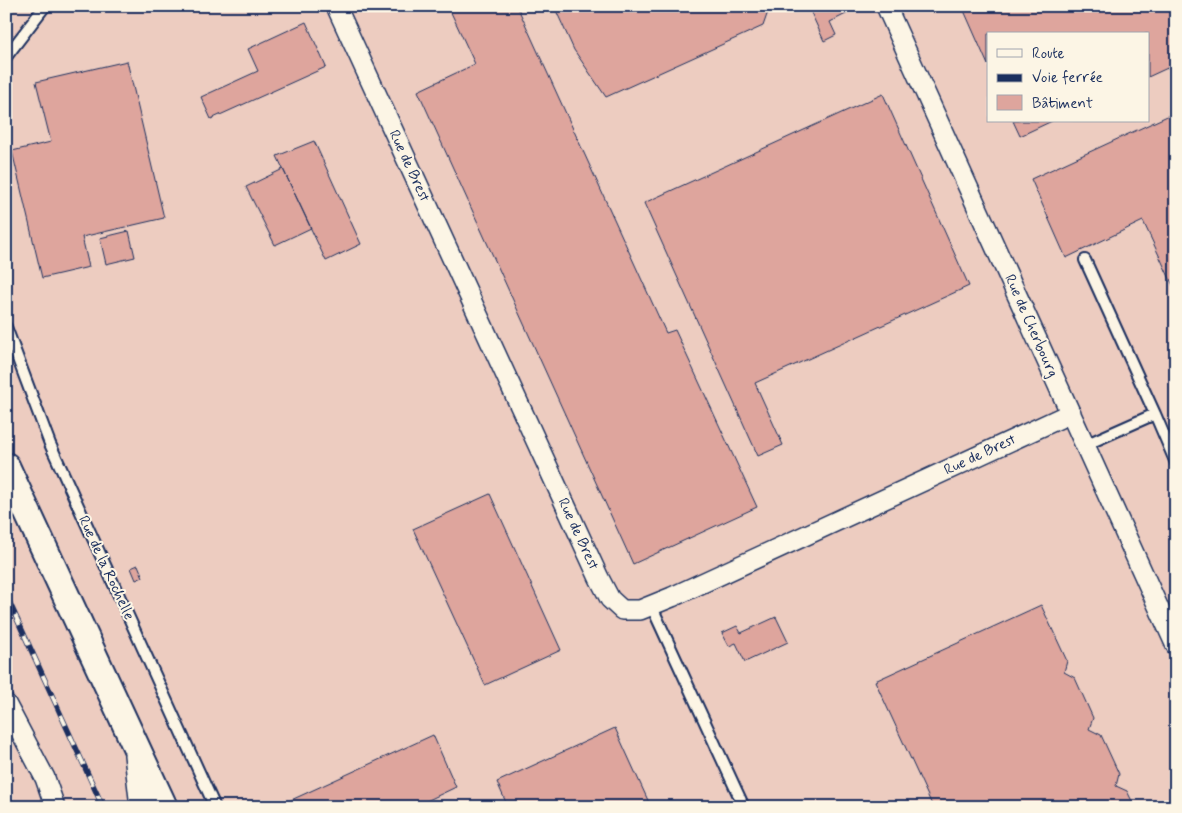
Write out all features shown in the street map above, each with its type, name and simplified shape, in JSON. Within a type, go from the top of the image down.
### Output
[{"type":"main road","points":[[6,466],[164,807]]},
{"type":"street","name":"Rue de Brest","points":[[336,6],[599,578],[610,599],[622,610],[640,610],[1071,413]]},
{"type":"street","name":"Rue de Cherbourg","points":[[886,6],[1176,646]]},
{"type":"street","points":[[6,704],[45,778],[55,807]]},
{"type":"street","points":[[132,736],[140,807]]},
{"type":"lane","points":[[6,57],[46,6]]},
{"type":"lane","points":[[1085,260],[1176,463]]},
{"type":"lane","name":"Rue de la Rochelle","points":[[6,327],[50,444],[215,807]]},
{"type":"lane","points":[[1085,445],[1155,414]]},
{"type":"lane","points":[[651,605],[744,807]]},
{"type":"shaded area","points":[[6,6],[1176,6],[1176,807],[6,807]]},
{"type":"building","points":[[448,6],[517,6],[666,333],[675,330],[757,507],[633,564],[418,91],[475,64]]},
{"type":"building","points":[[554,6],[770,6],[763,26],[606,97],[574,50]]},
{"type":"building","points":[[808,6],[845,6],[848,13],[830,22],[836,35],[824,41]]},
{"type":"building","points":[[962,6],[1176,6],[1176,64],[1150,76],[1150,32],[987,32],[987,63]]},
{"type":"building","points":[[306,22],[326,67],[211,119],[201,97],[258,71],[248,49]]},
{"type":"building","points":[[127,61],[164,218],[82,237],[89,267],[42,278],[12,151],[51,142],[36,82]]},
{"type":"building","points":[[883,94],[969,286],[755,383],[783,445],[758,456],[644,203]]},
{"type":"building","points":[[1176,112],[1176,292],[1143,221],[1066,258],[1031,179]]},
{"type":"building","points":[[1013,122],[1050,122],[1020,136]]},
{"type":"building","points":[[314,141],[361,244],[326,261],[277,156]]},
{"type":"building","points":[[283,169],[311,228],[275,245],[246,187]]},
{"type":"building","points":[[129,231],[135,257],[106,264],[100,238]]},
{"type":"building","points":[[490,494],[561,650],[485,685],[413,529]]},
{"type":"building","points":[[138,565],[143,577],[136,580],[131,568]]},
{"type":"building","points":[[1041,605],[1067,661],[1064,672],[1075,678],[1093,718],[1089,729],[1101,735],[1119,774],[1116,786],[1127,791],[1135,807],[933,807],[875,681]]},
{"type":"building","points":[[776,617],[788,642],[745,662],[736,643],[729,646],[722,633],[737,626],[741,633]]},
{"type":"building","points":[[615,728],[651,807],[508,807],[497,782]]},
{"type":"building","points":[[433,735],[456,787],[414,807],[276,807]]},
{"type":"railway","points":[[6,595],[103,807]]}]
